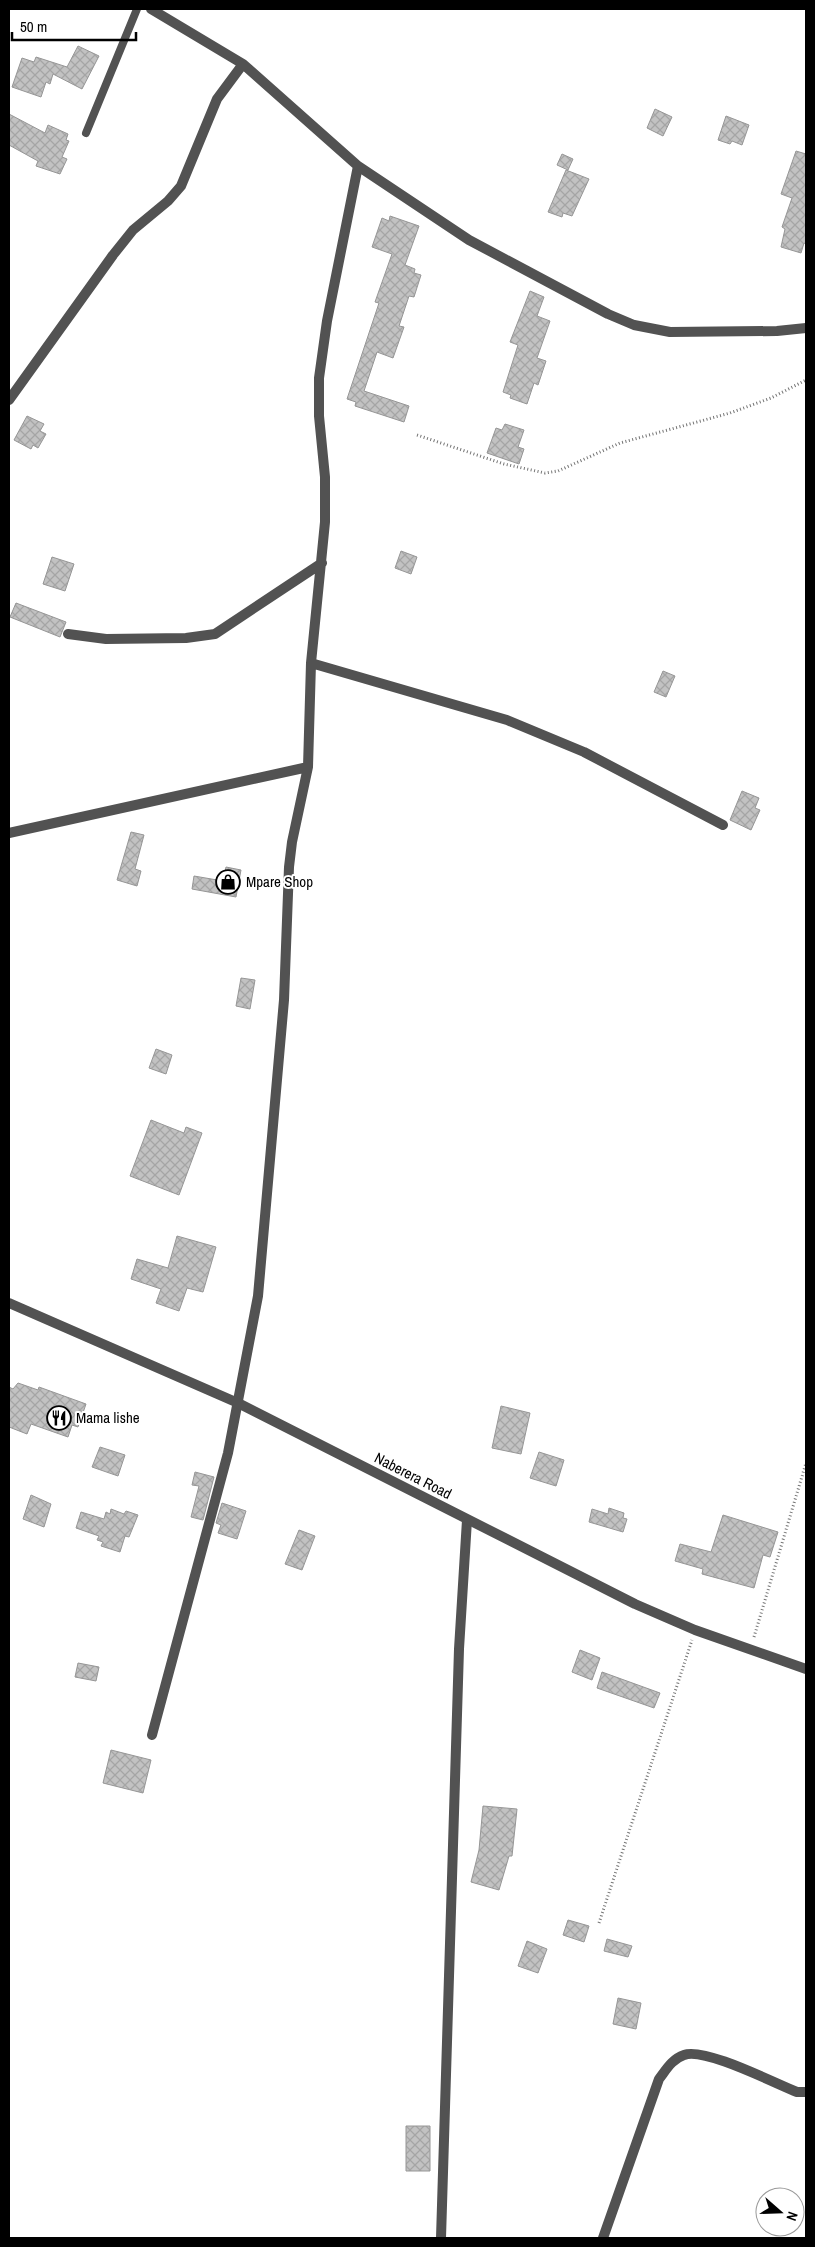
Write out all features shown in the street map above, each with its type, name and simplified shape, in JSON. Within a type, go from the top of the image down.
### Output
[{"type":"street","points":[[151,9],[243,64],[358,166],[470,240],[570,295],[634,325],[670,332],[705,333],[806,328]]},
{"type":"street","points":[[9,400],[112,255],[134,230],[168,202],[181,186],[217,99],[243,64]]},
{"type":"street","points":[[152,1735],[228,1454],[258,1296],[284,1000],[289,867],[308,767],[311,663],[325,522],[325,477],[319,378],[331,302],[358,166]]},
{"type":"street","points":[[68,634],[106,639],[186,638],[215,634],[322,563]]},
{"type":"street","points":[[311,663],[507,720],[584,752],[723,825]]},
{"type":"street","points":[[9,833],[308,767]]},
{"type":"street","name":"Naberera Road","points":[[9,1303],[238,1403],[635,1604],[695,1630],[806,1669]]},
{"type":"street","points":[[441,2238],[459,1649],[467,1520]]},
{"type":"street","points":[[603,2238],[659,2079],[669,2065],[684,2054],[699,2053],[716,2056],[797,2092],[806,2092]]},
{"type":"lane","points":[[86,133],[137,9]]},
{"type":"path","points":[[417,435],[504,464],[545,473],[558,471],[620,443],[730,413],[771,398],[806,380]]},
{"type":"path","points":[[750,1650],[806,1463]]},
{"type":"path","points":[[599,1923],[695,1630]]},
{"type":"building","points":[[78,46],[99,56],[82,89],[53,74],[50,84],[46,82],[41,97],[12,87],[22,58],[34,62],[36,57],[67,67]]},
{"type":"building","points":[[655,109],[672,117],[663,136],[647,128]]},
{"type":"building","points":[[9,114],[45,133],[48,125],[68,134],[66,140],[69,141],[62,157],[67,159],[60,174],[36,166],[38,161],[9,145]]},
{"type":"building","points":[[726,116],[749,125],[742,145],[732,141],[730,144],[718,140]]},
{"type":"building","points":[[796,151],[806,154],[806,244],[804,243],[801,253],[781,247],[785,229],[782,227],[792,198],[781,194]]},
{"type":"building","points":[[562,154],[573,159],[568,170],[557,165]]},
{"type":"building","points":[[566,170],[589,179],[572,216],[563,213],[562,217],[548,212]]},
{"type":"building","points":[[390,216],[419,226],[405,265],[415,269],[414,273],[421,275],[414,297],[409,296],[399,326],[404,327],[393,358],[377,352],[364,391],[409,406],[404,422],[355,406],[356,402],[347,399],[379,303],[375,302],[392,254],[372,247],[382,218],[389,221]]},
{"type":"building","points":[[530,291],[544,297],[537,316],[550,321],[537,358],[546,361],[538,385],[534,383],[527,404],[510,398],[511,395],[503,392],[518,345],[510,342]]},
{"type":"building","points":[[27,416],[44,424],[40,431],[46,434],[38,448],[33,445],[31,449],[14,440]]},
{"type":"building","points":[[505,424],[524,430],[518,447],[524,449],[519,464],[487,453],[496,428],[502,430]]},
{"type":"building","points":[[401,551],[417,557],[411,574],[395,568]]},
{"type":"building","points":[[52,557],[74,564],[65,591],[43,584]]},
{"type":"building","points":[[16,603],[66,622],[60,637],[10,617]]},
{"type":"building","points":[[663,671],[675,676],[666,697],[654,692]]},
{"type":"building","points":[[742,791],[759,798],[755,808],[760,810],[751,830],[730,820]]},
{"type":"building","points":[[131,832],[144,835],[135,869],[141,871],[137,886],[117,880]]},
{"type":"building","points":[[226,867],[241,870],[236,897],[192,889],[194,876],[223,881]]},
{"type":"building","points":[[241,978],[255,980],[250,1009],[236,1006]]},
{"type":"building","points":[[156,1049],[172,1055],[166,1074],[149,1068]]},
{"type":"building","points":[[151,1120],[184,1133],[186,1127],[202,1133],[179,1195],[130,1176]]},
{"type":"building","points":[[177,1236],[216,1247],[203,1292],[187,1288],[179,1311],[156,1303],[161,1289],[131,1279],[137,1259],[168,1268]]},
{"type":"building","points":[[18,1383],[38,1390],[39,1387],[86,1404],[78,1427],[72,1425],[68,1437],[31,1424],[27,1434],[9,1427],[9,1387],[13,1389]]},
{"type":"building","points":[[501,1406],[530,1413],[521,1454],[492,1448]]},
{"type":"building","points":[[100,1447],[125,1455],[118,1476],[92,1467]]},
{"type":"building","points":[[539,1452],[564,1460],[556,1486],[530,1478]]},
{"type":"building","points":[[195,1472],[214,1477],[203,1520],[191,1517],[199,1486],[192,1485]]},
{"type":"building","points":[[31,1495],[51,1504],[44,1527],[23,1519]]},
{"type":"building","points":[[222,1503],[246,1511],[237,1539],[218,1533],[221,1525],[216,1523]]},
{"type":"building","points":[[609,1508],[624,1513],[623,1518],[627,1519],[623,1532],[589,1522],[592,1509],[608,1514]]},
{"type":"building","points":[[111,1509],[124,1514],[126,1511],[138,1515],[129,1537],[125,1536],[120,1552],[101,1546],[103,1542],[97,1540],[99,1536],[76,1528],[81,1512],[104,1519],[106,1512],[110,1514]]},
{"type":"building","points":[[723,1515],[778,1532],[770,1557],[763,1555],[754,1588],[702,1574],[703,1569],[675,1561],[680,1544],[711,1552]]},
{"type":"building","points":[[299,1530],[315,1536],[302,1570],[285,1564]]},
{"type":"building","points":[[580,1650],[600,1658],[592,1680],[572,1672]]},
{"type":"building","points":[[78,1663],[99,1667],[96,1681],[75,1677]]},
{"type":"building","points":[[602,1672],[660,1693],[654,1708],[597,1688]]},
{"type":"building","points":[[111,1750],[151,1760],[143,1793],[103,1783]]},
{"type":"building","points":[[483,1806],[517,1809],[512,1856],[509,1856],[499,1890],[471,1882],[479,1850]]},
{"type":"building","points":[[568,1920],[589,1926],[584,1942],[563,1935]]},
{"type":"building","points":[[607,1939],[632,1946],[628,1957],[604,1951]]},
{"type":"building","points":[[527,1941],[547,1949],[538,1973],[518,1966]]},
{"type":"building","points":[[618,1998],[641,2003],[636,2029],[613,2024]]},
{"type":"building","points":[[406,2126],[430,2126],[430,2171],[406,2171]]},
{"type":"place","name":"Mpare Shop","points":[[228,882]]},
{"type":"place","name":"Mama lishe","points":[[59,1418]]}]
